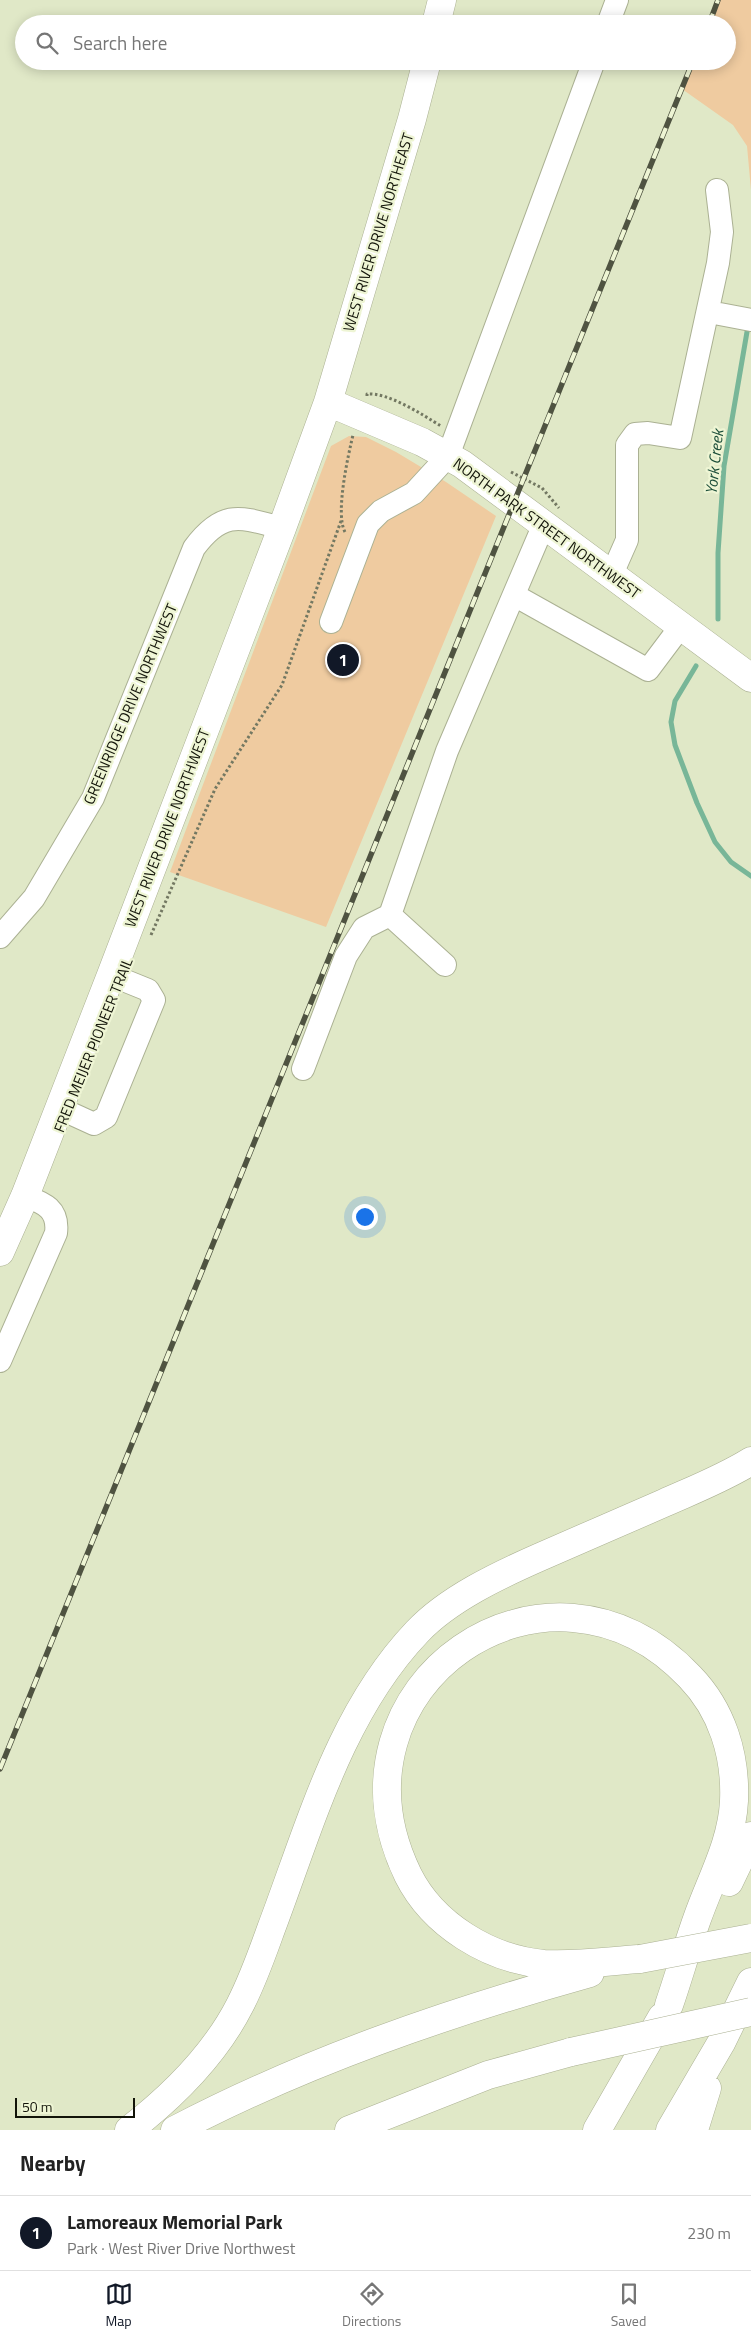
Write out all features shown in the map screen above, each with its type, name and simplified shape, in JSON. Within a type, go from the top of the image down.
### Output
[{"type":"main road","points":[[438,15],[442,0]]},
{"type":"main road","name":"WEST RIVER DRIVE NORTHEAST","points":[[328,402],[412,119],[425,70]]},
{"type":"main road","name":"NORTH PARK STREET NORTHWEST","points":[[328,402],[422,442],[462,464],[751,678]]},
{"type":"main road","name":"WEST RIVER DRIVE NORTHWEST","points":[[0,1252],[25,1196],[59,1108],[282,528],[328,402]]},
{"type":"main road","points":[[129,2130],[175,2092],[212,2049],[240,2006],[337,1757],[358,1711],[387,1668],[418,1630],[459,1599],[508,1571],[683,1494],[751,1461]]},
{"type":"main road","points":[[640,1959],[545,1964],[496,1952],[465,1936],[435,1912],[412,1883],[403,1865],[390,1827],[386,1790],[388,1762],[396,1734],[414,1696],[431,1674],[458,1651],[484,1635],[516,1623],[547,1618],[577,1618],[624,1630],[648,1642],[681,1667],[704,1694],[719,1719],[726,1739],[734,1778],[732,1819],[724,1851],[698,1917],[670,2004]]},
{"type":"main road","points":[[597,2130],[670,2004],[751,1836]]},
{"type":"main road","points":[[175,2130],[223,2105],[326,2060],[418,2025],[640,1959],[751,1938]]},
{"type":"main road","points":[[670,2130],[721,2043],[751,1982]]},
{"type":"main road","points":[[349,2130],[488,2075],[571,2052],[751,2012]]},
{"type":"main road","points":[[694,2130],[721,2043]]},
{"type":"street","points":[[611,15],[617,0]]},
{"type":"street","points":[[331,622],[368,524],[380,511],[414,493],[448,456],[591,70]]},
{"type":"street","points":[[612,574],[627,540],[627,445],[636,434],[648,433],[680,438],[709,312],[722,232],[717,190]]},
{"type":"street","points":[[709,312],[745,319]]},
{"type":"street","name":"GREENRIDGE DRIVE NORTHWEST","points":[[0,937],[34,898],[93,798],[194,548],[207,531],[223,521],[246,519],[282,528]]},
{"type":"street","points":[[303,1069],[346,956],[364,928],[390,915],[448,751],[544,524]]},
{"type":"street","points":[[514,595],[648,670],[681,626]]},
{"type":"street","points":[[390,915],[445,965]]},
{"type":"street","points":[[59,1108],[94,1124],[106,1117],[154,1000],[148,990],[110,974]]},
{"type":"street","points":[[0,1361],[56,1233],[56,1218],[50,1208],[25,1196]]},
{"type":"path","points":[[150,939],[215,789],[282,684],[341,521]]},
{"type":"shaded area","points":[[718,0],[751,0],[751,190],[747,146],[733,125],[682,89],[689,70],[736,70],[736,15],[712,15]]},
{"type":"shaded area","points":[[349,436],[366,437],[396,452],[446,482],[496,516],[326,927],[170,872],[331,446]]},
{"type":"waterway","name":"York Creek","points":[[718,619],[718,553],[724,466],[748,326]]},
{"type":"waterway","name":"York Creek","points":[[696,666],[675,701],[671,722],[675,745],[697,803],[715,842],[731,862],[751,876]]},
{"type":"railway","points":[[712,15],[718,0]]},
{"type":"railway","points":[[0,1769],[689,70]]},
{"type":"place","name":"Lamoreaux Memorial Park","points":[[343,660]]}]
